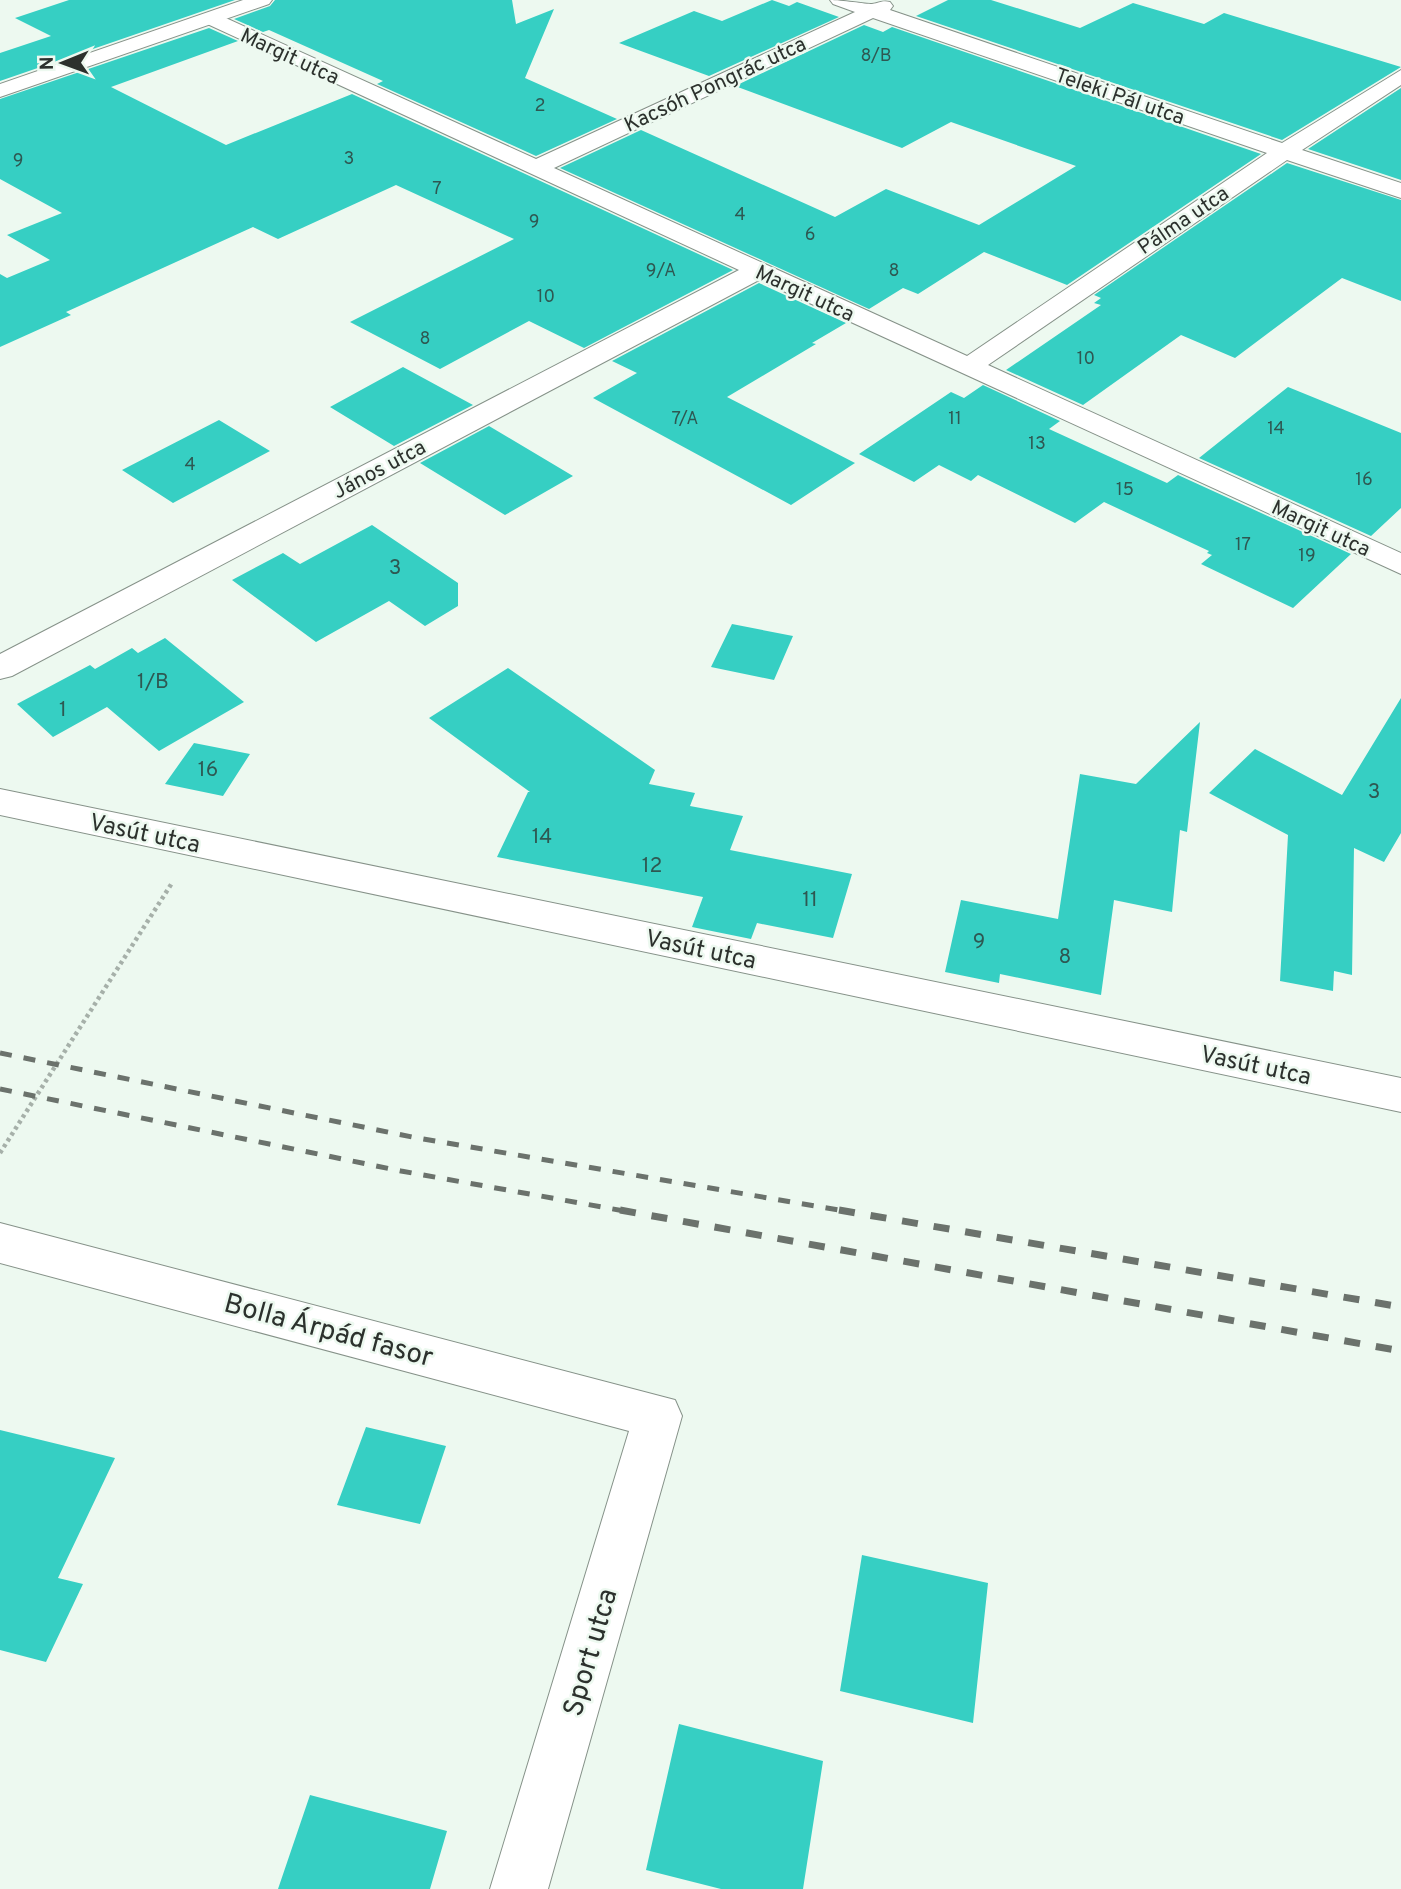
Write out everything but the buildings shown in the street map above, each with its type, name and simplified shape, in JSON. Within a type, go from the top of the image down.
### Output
[{"type":"street","points":[[0,92],[262,0]]},
{"type":"street","name":"Teleki Pál utca","points":[[840,0],[1401,191]]},
{"type":"street","name":"Kacsóh Pongrác utca","points":[[533,169],[896,0]]},
{"type":"street","name":"Margit utca","points":[[210,18],[533,169],[1401,565]]},
{"type":"street","name":"Pálma utca","points":[[968,367],[1283,152],[1401,76]]},
{"type":"street","name":"János utca","points":[[0,668],[757,271]]},
{"type":"street","name":"Vasút utca","points":[[0,802],[1401,1095]]},
{"type":"street","name":"Bolla Árpád fasor","points":[[0,1243],[658,1416]]},
{"type":"street","name":"Sport utca","points":[[519,1889],[658,1416]]},
{"type":"path","points":[[0,1153],[197,844]]},
{"type":"railway","points":[[0,1053],[412,1137],[850,1212]]},
{"type":"railway","points":[[0,1089],[401,1171],[630,1212]]},
{"type":"railway","points":[[620,1210],[1401,1351]]},
{"type":"railway","points":[[839,1210],[1401,1307]]}]
